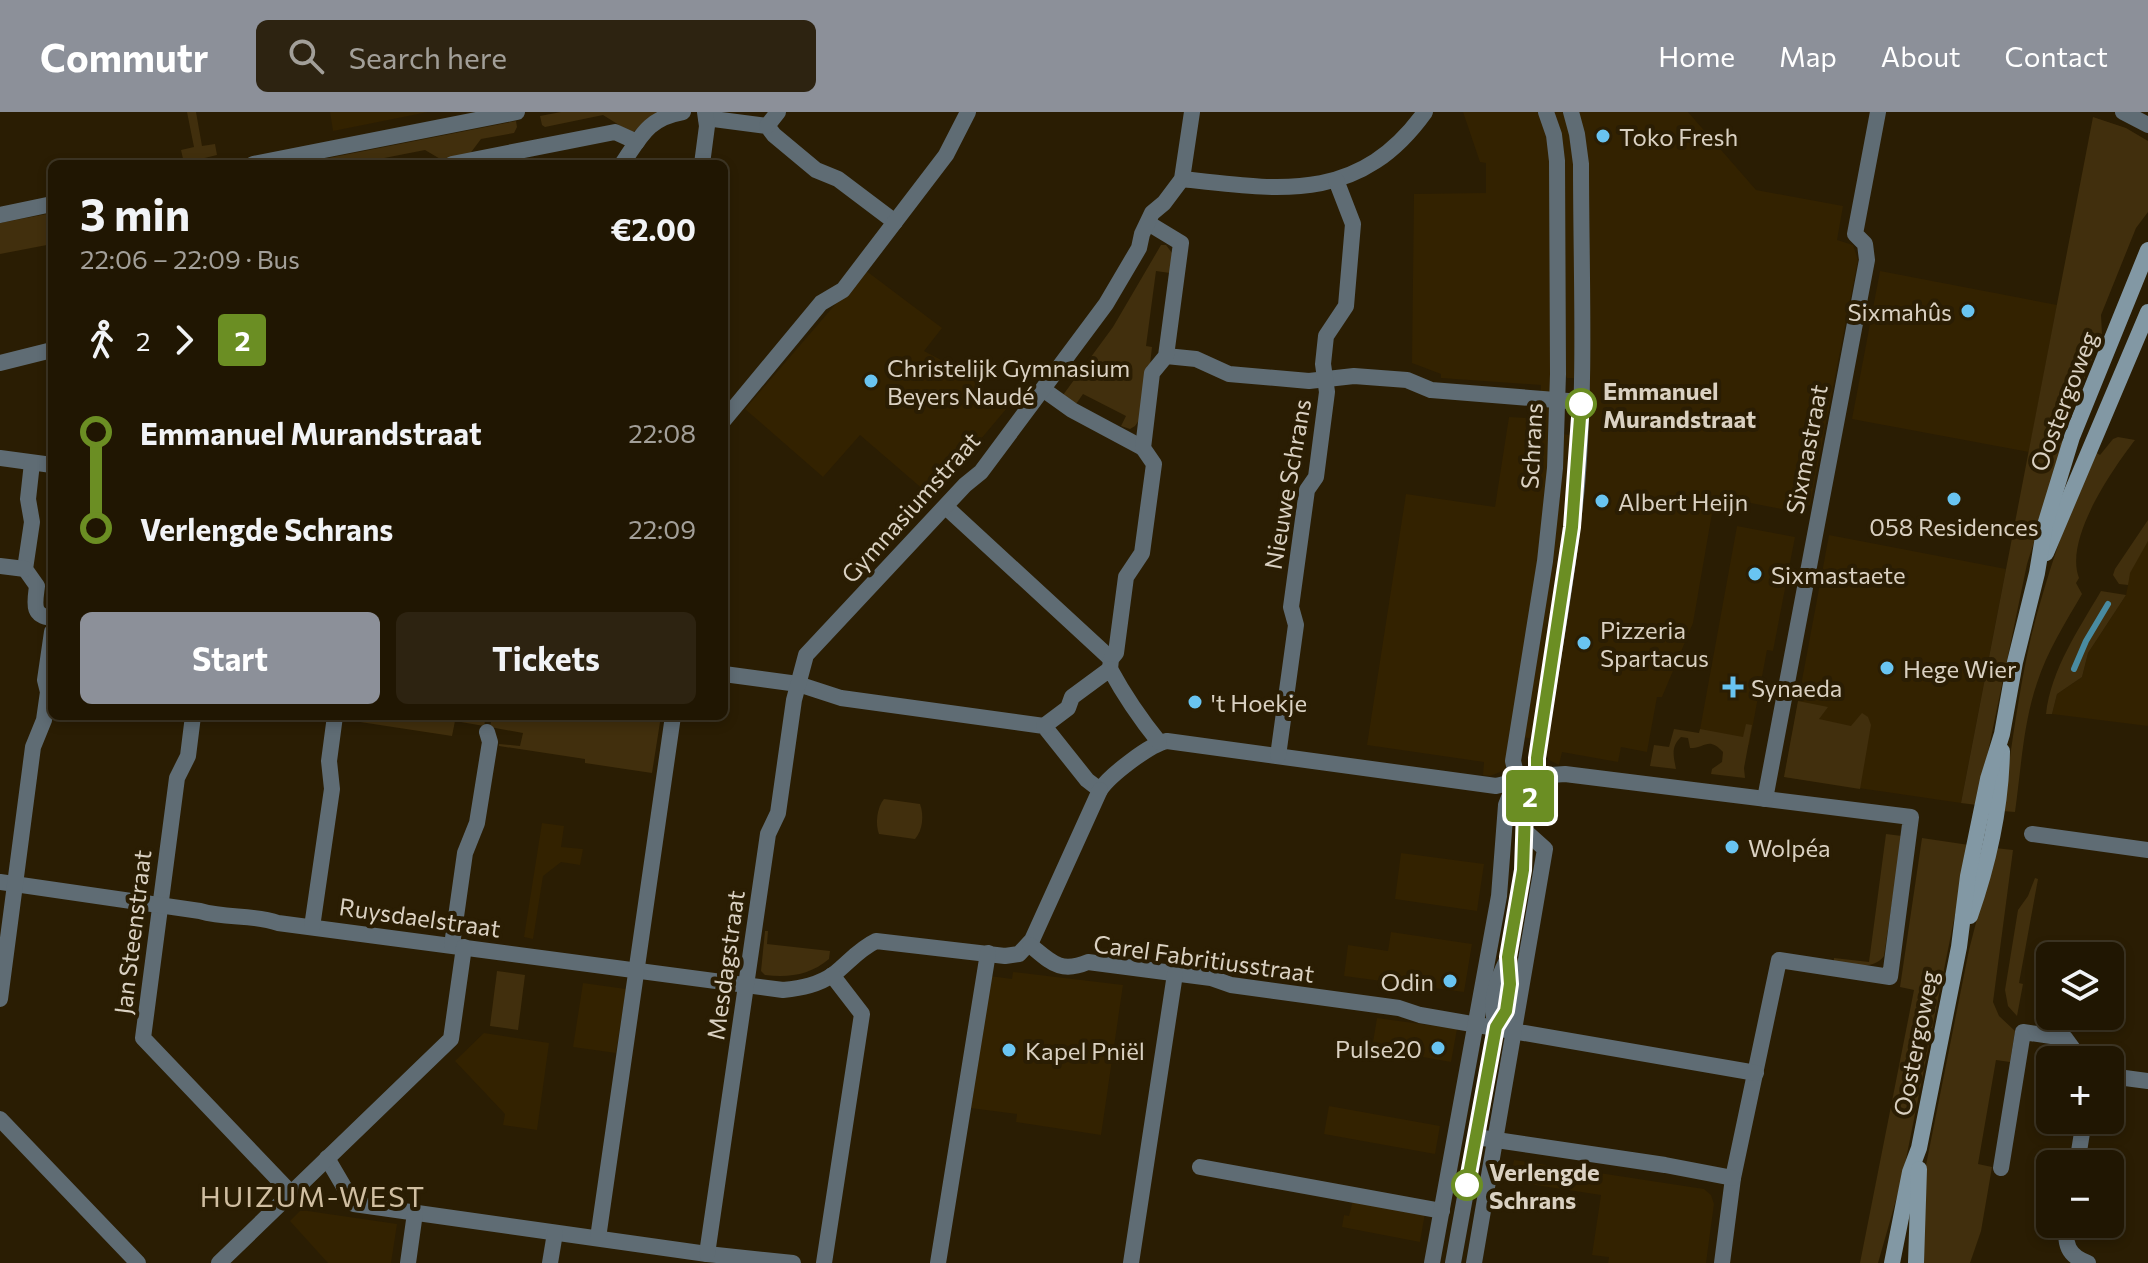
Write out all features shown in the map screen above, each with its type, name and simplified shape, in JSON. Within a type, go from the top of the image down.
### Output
[{"type":"main road","name":"Oostergoweg","points":[[1892,1263],[1910,1172],[1919,1148],[1959,947],[1983,878],[1991,843],[2001,781],[2002,734],[2045,525],[2064,462],[2148,250]]},
{"type":"main road","name":"Oostergoweg","points":[[2037,573],[2148,312]]},
{"type":"main road","name":"Oostergoweg","points":[[1916,1263],[1919,1148]]},
{"type":"street","points":[[273,160],[517,112]]},
{"type":"street","points":[[625,160],[657,120],[683,112]]},
{"type":"street","points":[[767,126],[778,112]]},
{"type":"street","points":[[728,415],[821,303],[843,290],[946,155],[968,112]]},
{"type":"street","points":[[1192,112],[1182,179],[1279,189],[1314,186],[1363,168],[1387,152],[1425,112]]},
{"type":"street","name":"Schrans","points":[[1516,780],[1513,761],[1551,513],[1558,400],[1557,161],[1554,135],[1546,112]]},
{"type":"street","name":"Schrans","points":[[1537,776],[1537,758],[1572,527],[1581,402],[1581,164],[1571,112]]},
{"type":"street","name":"Sixmastraat","points":[[1765,799],[1867,260],[1865,244],[1855,234],[1878,112]]},
{"type":"street","points":[[2123,112],[2148,125]]},
{"type":"street","points":[[702,160],[706,115],[767,126],[816,170],[838,179],[895,222]]},
{"type":"street","points":[[472,160],[615,132],[637,142]]},
{"type":"street","name":"Gymnasiumstraat","points":[[798,684],[806,655],[814,643],[981,472],[1044,390],[1122,280],[1139,248],[1152,213],[1182,179]]},
{"type":"street","name":"Nieuwe Schrans","points":[[1278,756],[1296,625],[1291,607],[1307,490],[1316,477],[1327,392],[1323,364],[1326,336],[1346,306],[1353,224],[1336,180]]},
{"type":"street","points":[[0,215],[48,205]]},
{"type":"street","points":[[1143,448],[1152,373],[1166,356],[1181,243],[1148,223]]},
{"type":"street","points":[[0,363],[48,351]]},
{"type":"street","points":[[1166,356],[1196,359],[1229,374],[1325,380],[1354,376],[1407,380],[1431,390],[1581,402]]},
{"type":"street","points":[[1044,390],[1072,410],[1143,448],[1154,464],[1142,553],[1126,577],[1116,653],[1111,664],[1072,697],[1068,708],[1044,726]]},
{"type":"street","points":[[0,458],[48,465]]},
{"type":"street","points":[[32,463],[28,499],[32,522],[25,569],[37,586],[34,608],[48,618]]},
{"type":"street","points":[[946,507],[1111,664],[1139,716],[1159,742]]},
{"type":"street","points":[[0,566],[25,569]]},
{"type":"street","points":[[0,999],[8,884],[16,867],[33,747],[44,720],[48,659]]},
{"type":"street","points":[[728,675],[798,684],[841,698],[1044,726],[1087,780],[1100,790]]},
{"type":"street","name":"Mesdagstraat","points":[[701,1257],[748,986],[768,834],[778,813],[798,684]]},
{"type":"street","name":"Jan Steenstraat","points":[[192,720],[188,756],[177,778],[143,1038],[291,1193]]},
{"type":"street","points":[[312,927],[332,789],[329,761],[334,720]]},
{"type":"street","points":[[598,1238],[672,720]]},
{"type":"street","points":[[219,1263],[451,1039],[465,853],[477,823],[490,742],[487,732]]},
{"type":"street","points":[[824,1263],[862,1014],[832,975],[884,934],[988,953],[1019,954],[1030,945],[1100,790],[1112,776],[1159,742],[1496,786],[1537,776],[1565,774],[1911,817],[1890,977],[1779,960],[1733,1178],[1722,1263]]},
{"type":"street","points":[[1525,810],[1537,776]]},
{"type":"street","points":[[1453,1263],[1496,1027],[1491,1010],[1496,982],[1508,957],[1523,870],[1525,810],[1516,780]]},
{"type":"street","points":[[1432,1263],[1499,896],[1506,805],[1516,780]]},
{"type":"street","points":[[1474,1263],[1545,849],[1525,831]]},
{"type":"street","points":[[2032,834],[2148,850]]},
{"type":"street","name":"Ruysdaelstraat","points":[[8,884],[200,911],[220,917],[251,916],[312,927],[783,990],[815,985],[832,975]]},
{"type":"street","name":"Carel Fabritiusstraat","points":[[1030,945],[1051,965],[1076,968],[1088,962],[1211,978],[1231,985],[1399,1008],[1420,1015],[1756,1073]]},
{"type":"street","points":[[938,1263],[988,953]]},
{"type":"street","points":[[1131,1263],[1175,974]]},
{"type":"street","points":[[2001,1168],[2023,1032],[2065,1038],[2071,1046]]},
{"type":"street","points":[[2124,1078],[2148,1081]]},
{"type":"street","points":[[0,1119],[138,1263]]},
{"type":"street","points":[[1476,1137],[1733,1178]]},
{"type":"street","points":[[327,1158],[354,1204],[598,1238],[701,1257],[793,1263]]},
{"type":"street","points":[[1200,1167],[1442,1211]]},
{"type":"street","points":[[408,1263],[415,1213]]},
{"type":"street","points":[[550,1263],[555,1233]]},
{"type":"street","points":[[2065,1238],[2071,1253],[2079,1261]]},
{"type":"shaded area","points":[[187,112],[196,112],[202,146],[215,144],[217,155],[183,160],[181,150],[194,147]]},
{"type":"shaded area","points":[[330,112],[428,112],[333,131]]},
{"type":"shaded area","points":[[561,112],[657,112],[632,133],[603,115],[545,127],[542,125],[540,116]]},
{"type":"shaded area","points":[[1463,112],[1541,112],[1552,159],[1553,374],[1545,516],[1507,765],[1503,771],[1490,776],[1483,775],[1484,762],[1367,745],[1406,494],[1495,507],[1509,417],[1541,419],[1541,385],[1441,378],[1441,374],[1412,363],[1414,194],[1486,193],[1486,163],[1480,162]]},
{"type":"shaded area","points":[[1553,112],[1565,112],[1574,148],[1574,378],[1567,378],[1565,374]]},
{"type":"shaded area","points":[[1577,112],[1688,112],[1756,190],[1843,206],[1837,240],[1853,245],[1858,260],[1810,505],[1797,512],[1715,496],[1693,623],[1662,697],[1657,697],[1647,752],[1621,747],[1618,762],[1562,752],[1559,765],[1549,760],[1545,751],[1575,552]]},
{"type":"shaded area","points":[[2093,117],[2126,128],[2148,141],[2148,212],[2136,228],[2101,315],[2102,334],[2061,438],[2066,441],[2027,564],[1977,805],[1961,803]]},
{"type":"shaded area","points":[[516,121],[514,133],[481,139],[469,155],[442,160],[425,150],[374,160],[318,160]]},
{"type":"shaded area","points":[[48,214],[48,245],[0,254],[0,223]]},
{"type":"shaded area","points":[[1161,245],[1166,245],[1172,253],[1170,273],[1156,271],[1146,346],[1152,347],[1142,416],[1130,429],[1121,426],[1126,416],[1083,394],[1076,404],[1063,395],[1113,327]]},
{"type":"shaded area","name":"Christelijk Gymnasium Beyers Naudé","points":[[865,270],[942,328],[924,351],[960,370],[1007,408],[932,497],[860,435],[823,477],[745,409]]},
{"type":"shaded area","points":[[1880,271],[2057,305],[2029,452],[1852,419]]},
{"type":"shaded area","points":[[1564,434],[1574,436],[1569,504],[1533,739],[1523,737]]},
{"type":"shaded area","points":[[2118,437],[2135,440],[2103,487],[2084,525],[2076,562],[2079,578],[2076,583],[2082,594],[2051,649],[2032,699],[2015,812],[2002,811],[2026,658],[2051,566],[2093,451],[2100,455]]},
{"type":"shaded area","points":[[2148,520],[2148,541],[2130,573],[2128,585],[2119,584],[2113,575],[2115,569]]},
{"type":"shaded area","points":[[1737,526],[1795,537],[1773,651],[1767,650],[1749,745],[1699,735]]},
{"type":"shaded area","points":[[2148,530],[2148,726],[2052,714],[2057,694],[2082,677],[2088,653],[2126,595],[2128,585],[2124,571]]},
{"type":"shaded area","points":[[1829,535],[2006,569],[1961,803],[1784,777]]},
{"type":"shaded area","points":[[2101,591],[2126,595],[2088,653],[2082,677],[2057,694],[2052,714],[2046,714],[2060,665]]},
{"type":"shaded area","points":[[1798,701],[1828,707],[1819,719],[1851,726],[1862,713],[1868,717],[1871,725],[1860,789],[1784,777]]},
{"type":"shaded area","points":[[347,720],[485,720],[484,726],[455,721],[452,736]]},
{"type":"shaded area","points":[[491,720],[660,720],[652,773],[499,746],[520,746],[523,733],[490,727]]},
{"type":"shaded area","points":[[1746,724],[1752,725],[1745,778],[1711,774],[1712,769],[1722,762],[1723,752],[1710,744],[1690,748],[1688,738],[1681,737],[1674,749],[1676,769],[1650,766],[1654,745],[1669,747],[1674,729],[1699,733],[1700,729],[1743,737]]},
{"type":"shaded area","points":[[884,799],[920,804],[922,822],[915,839],[879,834],[877,816]]},
{"type":"shaded area","points":[[542,823],[564,826],[561,847],[583,849],[580,865],[561,862],[543,876],[533,939],[524,937]]},
{"type":"shaded area","points":[[1886,834],[1902,836],[1884,956],[1867,965],[1834,961],[1834,958],[1869,962]]},
{"type":"shaded area","points":[[1922,838],[1969,845],[1902,1179],[1878,1263],[1860,1263],[1914,990],[1900,987]]},
{"type":"shaded area","points":[[1995,848],[2013,850],[1993,1002],[1999,1016],[2015,1031],[2010,1062],[1996,1060],[1978,1164],[1992,1167],[1981,1231],[1970,1263],[1924,1263],[1922,1190],[1926,1165],[1969,950]]},
{"type":"shaded area","points":[[1401,853],[1484,864],[1477,911],[1395,899]]},
{"type":"shaded area","points":[[2035,878],[2038,879],[2019,983],[2023,984],[2017,1016],[2008,1006],[2005,990],[2018,910]]},
{"type":"shaded area","points":[[765,931],[768,931],[767,944],[830,951],[829,959],[799,974],[765,975],[761,971]]},
{"type":"shaded area","points":[[1391,932],[1472,944],[1464,992],[1344,976],[1348,945],[1388,951]]},
{"type":"shaded area","points":[[497,971],[525,975],[518,1030],[490,1026]]},
{"type":"shaded area","points":[[1013,972],[1123,985],[1101,1135],[1016,1122],[1017,1114],[970,1108],[990,976],[1012,979]]},
{"type":"shaded area","points":[[583,983],[626,989],[616,1053],[573,1047]]},
{"type":"shaded area","points":[[1377,1018],[1457,1029],[1451,1062],[1372,1048]]},
{"type":"shaded area","points":[[484,1033],[549,1043],[537,1130],[503,1125],[505,1114],[455,1061]]},
{"type":"shaded area","points":[[1329,1106],[1440,1126],[1435,1154],[1324,1134]]},
{"type":"shaded area","points":[[1514,1160],[1704,1189],[1711,1195],[1714,1204],[1706,1263],[1608,1263],[1609,1257],[1592,1255],[1601,1195],[1510,1181]]},
{"type":"shaded area","points":[[1353,1200],[1425,1213],[1420,1242],[1342,1227],[1344,1215],[1349,1216]]},
{"type":"shaded area","points":[[301,1210],[397,1224],[391,1263],[328,1263],[290,1221]]},
{"type":"waterway","points":[[2074,669],[2108,604]]},
{"type":"bus line","name":"2","points":[[1467,1185],[1496,1027],[1506,1011],[1510,984],[1508,957],[1525,857],[1525,810],[1537,776],[1537,758],[1564,590],[1578,467],[1581,404]]},
{"type":"place","name":"Toko Fresh","points":[[1603,136]]},
{"type":"place","name":"Sixmahûs","points":[[1968,311]]},
{"type":"place","name":"Christelijk Gymnasium Beyers Naudé","points":[[871,381]]},
{"type":"place","name":"Emmanuel Murandstraat","points":[[1581,404]]},
{"type":"place","name":"058 Residences","points":[[1954,499]]},
{"type":"place","name":"Albert Heijn","points":[[1602,501]]},
{"type":"place","name":"Sixmastaete","points":[[1755,574]]},
{"type":"place","name":"Pizzeria Spartacus","points":[[1584,643]]},
{"type":"place","name":"Hege Wier","points":[[1887,668]]},
{"type":"place","name":"Synaeda","points":[[1733,687]]},
{"type":"place","name":"'t Hoekje","points":[[1195,702]]},
{"type":"place","name":"Wolpéa","points":[[1732,847]]},
{"type":"place","name":"Odin","points":[[1450,981]]},
{"type":"place","name":"Pulse20","points":[[1438,1048]]},
{"type":"place","name":"Kapel Pniël","points":[[1009,1050]]},
{"type":"place","name":"Verlengde Schrans","points":[[1467,1185]]},
{"type":"district","name":"HUIZUM-WEST","points":[[313,1196]]}]
